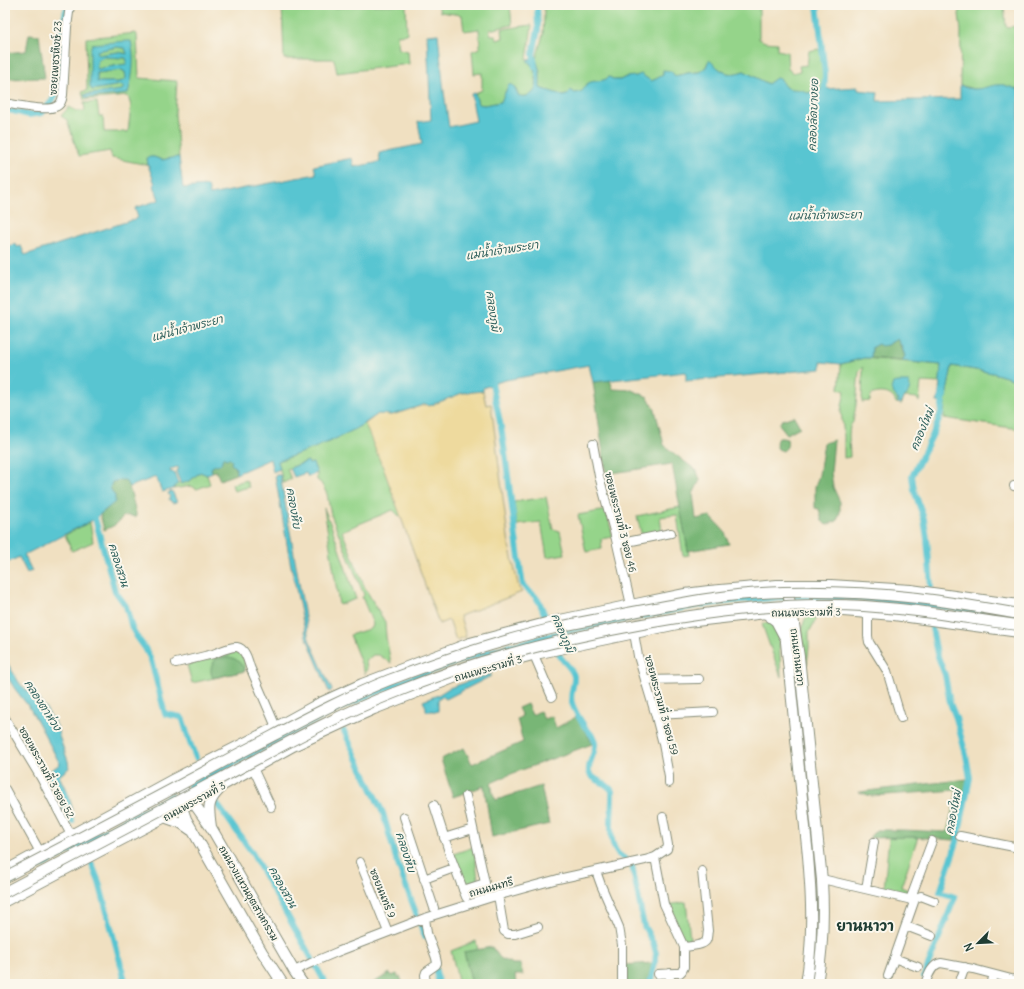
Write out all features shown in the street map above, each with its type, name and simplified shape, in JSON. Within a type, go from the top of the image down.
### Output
[{"type":"main road","name":"ถนนพระรามที่ 3","points":[[5,901],[182,808],[253,768],[283,735],[320,703],[362,684],[470,643],[550,622],[632,604],[709,590],[752,586],[787,590],[844,586],[911,590],[1019,605]]},
{"type":"main road","points":[[843,611],[838,605],[836,598],[838,591],[844,586]]},
{"type":"main road","name":"ถนนยานนาวา","points":[[787,590],[788,608],[786,642],[810,876],[811,919],[809,966],[806,984]]},
{"type":"main road","name":"ถนนพระรามที่ 3","points":[[6,870],[336,704],[387,681],[427,666],[523,636],[560,627],[688,602],[745,594],[781,592],[879,594],[919,598],[1019,614]]},
{"type":"main road","points":[[685,594],[693,606],[692,616],[687,622]]},
{"type":"main road","name":"ถนนพระรามที่ 3","points":[[5,892],[354,710],[426,680],[516,651],[597,633],[682,617],[736,610],[803,605],[845,605],[889,608],[1019,627]]},
{"type":"main road","name":"ถนนพระรามที่ 3","points":[[6,870],[174,779],[283,735],[374,709],[480,669],[559,649],[687,622],[765,613],[788,608],[894,615],[1019,627]]},
{"type":"main road","name":"ถนนยานนาวา","points":[[788,608],[796,636],[800,664],[824,903],[823,929],[817,984]]},
{"type":"main road","points":[[796,636],[802,619],[814,610]]},
{"type":"main road","points":[[765,613],[776,621],[786,642]]},
{"type":"main road","points":[[804,824],[808,820],[808,808],[804,782],[809,778],[812,782]]},
{"type":"main road","name":"ถนนวงแหวนอุตสาหกรรม","points":[[174,779],[193,802],[212,829],[303,984]]},
{"type":"main road","name":"ถนนวงแหวนอุตสาหกรรม","points":[[174,779],[186,819],[279,983]]},
{"type":"main road","points":[[212,829],[209,808],[210,800],[226,783]]},
{"type":"main road","points":[[133,801],[146,810],[147,826]]},
{"type":"main road","points":[[164,817],[181,823],[193,831]]},
{"type":"street","name":"ซอยเพชรหึงษ์ 23","points":[[5,103],[40,108],[54,108],[60,104],[63,95],[67,27],[70,5]]},
{"type":"street","name":"ซอยพระรามที่ 3 ซอย 46","points":[[593,444],[599,476],[632,604]]},
{"type":"street","points":[[617,544],[671,533]]},
{"type":"street","points":[[868,613],[869,642],[886,671],[901,718]]},
{"type":"street","name":"ซอยพระรามที่ 3 ซอย 59","points":[[634,633],[638,656],[656,715],[666,755],[669,783]]},
{"type":"street","points":[[176,663],[231,648],[237,647],[242,650],[283,735]]},
{"type":"street","points":[[534,655],[552,697]]},
{"type":"street","points":[[645,680],[700,679]]},
{"type":"street","points":[[656,715],[713,712]]},
{"type":"street","name":"ซอยพระรามที่ 3 ซอย 52","points":[[5,718],[41,778],[71,835]]},
{"type":"street","points":[[253,768],[271,807]]},
{"type":"street","points":[[5,789],[40,852]]},
{"type":"street","points":[[466,796],[473,829],[473,889]]},
{"type":"street","points":[[434,806],[454,868],[473,889],[478,901]]},
{"type":"street","points":[[404,817],[434,908]]},
{"type":"street","points":[[658,974],[680,973],[684,967],[684,947],[664,904],[655,857],[667,849],[668,845],[663,817]]},
{"type":"street","points":[[444,838],[473,829]]},
{"type":"street","points":[[960,836],[1019,848]]},
{"type":"street","points":[[888,976],[914,904],[911,900],[932,841]]},
{"type":"street","points":[[866,889],[874,842]]},
{"type":"street","name":"ถนนนนทรี","points":[[294,971],[388,932],[478,901],[558,879],[655,857]]},
{"type":"street","name":"ซอยนนทรี 9","points":[[360,862],[388,932]]},
{"type":"street","points":[[424,878],[454,868]]},
{"type":"street","points":[[596,871],[619,927],[622,945],[622,984]]},
{"type":"street","points":[[684,947],[702,944],[707,938],[708,931],[702,871]]},
{"type":"street","points":[[822,879],[911,900],[921,896],[934,901]]},
{"type":"street","points":[[473,889],[487,892]]},
{"type":"street","points":[[498,895],[504,931],[508,934],[515,934],[538,927]]},
{"type":"street","points":[[421,920],[437,963],[426,972],[426,984]]},
{"type":"street","points":[[906,926],[932,936]]},
{"type":"street","points":[[894,958],[918,967]]},
{"type":"street","points":[[925,984],[933,967],[938,963],[1019,981]]},
{"type":"street","points":[[959,984],[965,968]]},
{"type":"street","points":[[670,973],[670,984]]},
{"type":"street","points":[[991,984],[994,975]]},
{"type":"green space","points":[[282,5],[333,5],[334,8],[366,5],[406,5],[407,34],[397,35],[399,49],[408,51],[409,64],[337,73],[334,59],[284,59]]},
{"type":"green space","points":[[438,5],[510,5],[512,25],[489,30],[491,35],[495,35],[497,40],[503,38],[502,29],[532,25],[527,59],[535,72],[536,88],[534,92],[530,95],[519,96],[514,86],[509,84],[502,102],[484,105],[478,104],[475,93],[482,90],[482,73],[474,74],[472,51],[480,48],[479,29],[464,31],[462,15],[440,12]]},
{"type":"green space","points":[[544,5],[759,5],[759,39],[765,42],[777,43],[777,50],[787,52],[788,69],[793,73],[800,71],[799,66],[807,65],[809,51],[818,49],[820,51],[823,68],[822,89],[804,93],[772,81],[768,84],[744,71],[734,74],[726,73],[708,62],[701,71],[675,76],[663,71],[663,75],[651,81],[645,77],[636,76],[626,77],[620,80],[615,80],[609,77],[603,81],[595,81],[581,92],[563,96],[539,88],[540,72],[536,59],[543,35]]},
{"type":"green space","points":[[958,5],[1004,5],[1006,27],[1019,26],[1019,92],[1017,89],[993,86],[982,89],[973,89],[960,85],[961,31]]},
{"type":"green space","points":[[136,33],[139,78],[177,81],[175,113],[179,157],[162,160],[154,157],[147,158],[148,165],[112,158],[110,151],[79,156],[67,120],[61,116],[69,107],[77,111],[85,111],[84,103],[97,102],[99,116],[103,116],[104,132],[128,132],[131,106],[128,96],[84,100],[82,92],[87,90],[86,38]],"holes":[[[92,44],[132,47],[125,94],[86,98],[84,95],[123,90],[124,86],[121,85],[92,90]]]},
{"type":"green space","points":[[29,34],[39,35],[45,78],[5,79],[5,53],[26,51]]},
{"type":"green space","points":[[117,47],[125,48],[127,54],[118,52],[97,54],[97,51]]},
{"type":"green space","points":[[103,57],[126,58],[127,64],[97,69],[97,62]]},
{"type":"green space","points":[[122,70],[125,72],[125,80],[119,82],[97,82],[97,73]]},
{"type":"green space","points":[[897,339],[905,356],[902,361],[871,358],[872,347],[878,344],[887,345]]},
{"type":"green space","points":[[864,358],[941,365],[940,383],[921,382],[919,402],[917,398],[906,397],[903,399],[902,404],[896,403],[892,397],[886,393],[878,393],[871,395],[870,401],[862,402],[863,367],[859,371],[856,405],[853,422],[850,426],[850,457],[844,458],[844,436],[841,411],[845,391],[839,389],[841,364]]},
{"type":"green space","points":[[952,366],[993,373],[1019,381],[1019,429],[944,418],[945,403]]},
{"type":"green space","points":[[610,380],[613,389],[632,390],[648,397],[655,410],[664,445],[697,471],[700,480],[693,494],[696,519],[710,516],[725,532],[729,544],[688,551],[672,464],[606,474],[593,382]]},
{"type":"green space","points":[[378,414],[380,461],[402,519],[393,510],[342,531],[365,588],[385,622],[391,663],[379,655],[373,655],[366,661],[367,669],[365,674],[350,635],[372,628],[373,624],[362,597],[364,595],[331,515],[327,494],[321,483],[317,480],[317,473],[312,463],[309,464],[308,461],[287,469],[291,479],[283,483],[278,461],[317,447],[343,435],[367,422]]},
{"type":"green space","points":[[794,416],[800,427],[787,434],[779,424],[782,420]]},
{"type":"green space","points":[[778,438],[787,439],[787,446],[783,451],[778,449],[776,443]]},
{"type":"green space","points":[[834,440],[831,472],[833,487],[840,502],[840,512],[837,521],[826,525],[822,521],[819,509],[815,508],[815,487],[819,475],[824,443]]},
{"type":"green space","points":[[223,457],[230,458],[233,461],[236,474],[220,480],[216,471],[212,472],[211,468],[221,463]]},
{"type":"green space","points":[[200,472],[207,475],[210,484],[197,489],[191,486],[173,489],[178,483],[184,483],[193,479]]},
{"type":"green space","points":[[126,480],[131,493],[136,517],[124,516],[113,526],[104,530],[100,514],[107,509],[115,496],[110,488],[112,482]]},
{"type":"green space","points":[[246,480],[249,487],[234,491],[232,484]]},
{"type":"green space","points":[[546,497],[553,529],[560,531],[565,554],[547,557],[541,522],[517,525],[514,502]]},
{"type":"green space","points":[[680,507],[689,555],[683,556],[677,515],[660,517],[662,533],[642,537],[637,516]]},
{"type":"green space","points":[[324,508],[356,599],[339,605]]},
{"type":"green space","points":[[606,510],[613,537],[601,539],[602,549],[586,552],[578,515]]},
{"type":"green space","points":[[90,522],[93,542],[72,551],[65,535]]},
{"type":"green space","points":[[810,616],[816,616],[816,620],[809,632],[807,664],[802,630],[805,619]]},
{"type":"green space","points":[[771,621],[779,636],[781,677],[762,624]]},
{"type":"green space","points":[[790,636],[792,637],[805,774],[803,774]]},
{"type":"green space","points":[[234,652],[242,656],[245,671],[192,683],[187,665]]},
{"type":"green space","points":[[229,657],[239,662],[245,671],[213,678],[211,668],[216,659]]},
{"type":"green space","points":[[527,704],[532,715],[540,711],[544,719],[552,716],[556,728],[576,717],[592,744],[491,783],[496,800],[541,786],[549,824],[492,837],[484,786],[453,797],[441,759],[464,748],[472,764],[523,742],[517,719],[522,716],[518,708]]},
{"type":"green space","points":[[968,779],[954,840],[913,837],[869,838],[876,830],[947,832],[957,790],[871,796],[859,792]]},
{"type":"green space","points":[[812,822],[820,927],[813,984],[810,984],[816,933],[816,890]]},
{"type":"green space","points":[[889,837],[918,837],[901,887],[908,890],[906,896],[884,889]]},
{"type":"green space","points":[[474,847],[478,879],[467,884],[464,883],[453,854]]},
{"type":"green space","points":[[686,902],[690,938],[689,940],[684,941],[668,905]]},
{"type":"green space","points":[[476,941],[478,950],[464,952],[472,984],[459,984],[451,951]]},
{"type":"green space","points":[[492,947],[500,958],[513,964],[520,964],[523,975],[515,975],[516,984],[472,984],[464,952]]},
{"type":"green space","points":[[653,963],[647,983],[640,982],[639,984],[623,984],[623,965]]},
{"type":"green space","points":[[390,973],[392,976],[397,974],[398,977],[400,976],[403,984],[373,983]]},
{"type":"sand","points":[[483,391],[486,405],[491,404],[509,545],[519,588],[522,592],[460,616],[466,637],[456,640],[449,620],[439,624],[383,467],[365,424],[378,414],[392,415],[427,404],[429,406],[462,393]]},
{"type":"water","name":"แม่น้ำเจ้าพระยา","points":[[438,34],[449,127],[476,121],[471,94],[475,93],[478,104],[484,105],[501,102],[509,84],[514,86],[519,96],[530,95],[534,92],[536,88],[535,72],[527,60],[536,59],[540,72],[540,88],[563,96],[567,95],[570,90],[575,93],[581,91],[589,83],[604,80],[609,77],[615,80],[620,80],[626,77],[641,74],[651,81],[663,75],[663,70],[671,71],[675,76],[700,72],[706,67],[709,60],[725,72],[732,74],[744,71],[768,84],[776,78],[781,79],[785,87],[808,93],[824,89],[858,87],[858,90],[878,92],[877,101],[960,99],[960,85],[972,89],[1004,85],[1017,89],[1019,92],[1019,381],[993,373],[952,366],[945,403],[937,402],[941,365],[902,361],[905,356],[897,339],[887,345],[881,346],[878,344],[872,347],[871,358],[864,358],[841,364],[821,362],[821,369],[686,381],[686,372],[593,382],[589,365],[506,380],[483,388],[483,391],[462,393],[429,406],[426,404],[392,415],[378,414],[367,422],[343,435],[317,447],[278,461],[280,469],[273,472],[270,459],[236,474],[236,467],[231,464],[232,461],[229,458],[226,459],[223,457],[221,464],[215,465],[211,468],[212,472],[207,475],[200,472],[191,480],[181,484],[176,472],[179,468],[177,467],[171,469],[170,472],[174,472],[178,483],[173,489],[162,492],[156,477],[129,487],[125,480],[112,482],[110,488],[115,496],[115,502],[93,520],[24,555],[32,571],[27,573],[19,557],[5,564],[5,247],[16,244],[17,247],[21,246],[25,255],[138,218],[135,208],[159,200],[147,157],[154,157],[162,160],[179,157],[183,188],[208,186],[210,195],[316,174],[314,166],[352,158],[354,167],[380,162],[379,153],[422,144],[418,122],[431,120],[427,35]]},
{"type":"water","points":[[131,41],[133,67],[128,93],[86,98],[84,95],[122,90],[124,87],[121,85],[92,90],[90,87],[90,51],[92,44]],"holes":[[[117,47],[125,48],[127,54],[118,52],[97,54],[97,51]],[[103,57],[126,58],[127,61],[126,64],[97,69],[97,62]],[[122,70],[125,72],[126,77],[125,80],[119,82],[97,82],[97,73]]]},
{"type":"water","points":[[909,382],[910,385],[909,391],[903,398],[901,404],[898,403],[891,389],[893,383]]},
{"type":"water","points":[[308,461],[309,464],[313,463],[317,473],[308,477],[306,473],[294,477],[290,468]]},
{"type":"water","points":[[275,475],[280,475],[309,639],[332,690],[329,692],[306,636],[290,561]]},
{"type":"water","points":[[172,491],[177,502],[172,503],[169,500],[170,497],[168,493]]},
{"type":"water","points":[[5,659],[20,684],[41,701],[57,726],[69,768],[59,776],[68,794],[73,810],[70,813],[71,816],[69,817],[68,815],[65,816],[47,773],[60,764],[29,707],[5,673]]},
{"type":"water","points":[[491,674],[491,676],[446,699],[442,696],[439,698],[438,711],[426,711],[423,701],[438,695],[449,688]]},
{"type":"waterway","points":[[535,67],[533,54],[538,29],[537,5]]},
{"type":"waterway","name":"คลองลัดบางยอ","points":[[817,5],[825,74],[824,97]]},
{"type":"waterway","points":[[5,109],[29,115],[42,113],[52,101],[57,92],[60,76],[61,33],[66,10]]},
{"type":"waterway","name":"คลองภูมิ","points":[[491,376],[503,439],[523,585],[540,603],[548,626]]},
{"type":"waterway","name":"คลองใหม่","points":[[931,586],[924,519],[914,490],[912,476],[936,428],[941,412],[944,394]]},
{"type":"waterway","name":"คลองสวน","points":[[93,511],[115,591],[126,606],[132,628],[151,660],[165,714],[181,717],[196,758]]},
{"type":"waterway","points":[[190,786],[351,703],[416,676],[480,654],[552,635],[700,605],[741,600],[797,597],[841,597],[911,602],[982,612]]},
{"type":"waterway","name":"คลองใหม่","points":[[924,976],[955,897],[940,892],[957,842],[970,778],[966,755],[956,718],[950,703],[945,675],[937,654],[932,628]]},
{"type":"waterway","name":"คลองภูมิ","points":[[557,647],[560,656],[572,670],[574,676],[571,696],[573,706],[594,740],[595,750],[589,765],[589,772],[593,778],[610,788],[612,791],[611,830],[613,845],[617,853],[632,865],[644,926],[653,943],[656,953],[650,984]]},
{"type":"waterway","name":"คลองหีบ","points":[[344,731],[383,813],[397,862],[425,937]]},
{"type":"waterway","points":[[5,885],[171,796]]},
{"type":"waterway","name":"คลองสวน","points":[[217,804],[251,851],[326,984]]},
{"type":"waterway","name":"คลองตาห่วง","points":[[67,809],[72,821]]},
{"type":"waterway","name":"คลองตาห่วง","points":[[92,864],[99,882],[126,984]]},
{"type":"waterway","name":"คลองหีบ","points":[[434,963],[439,984]]},
{"type":"district","name":"ยานนาวา","points":[[865,926]]}]
